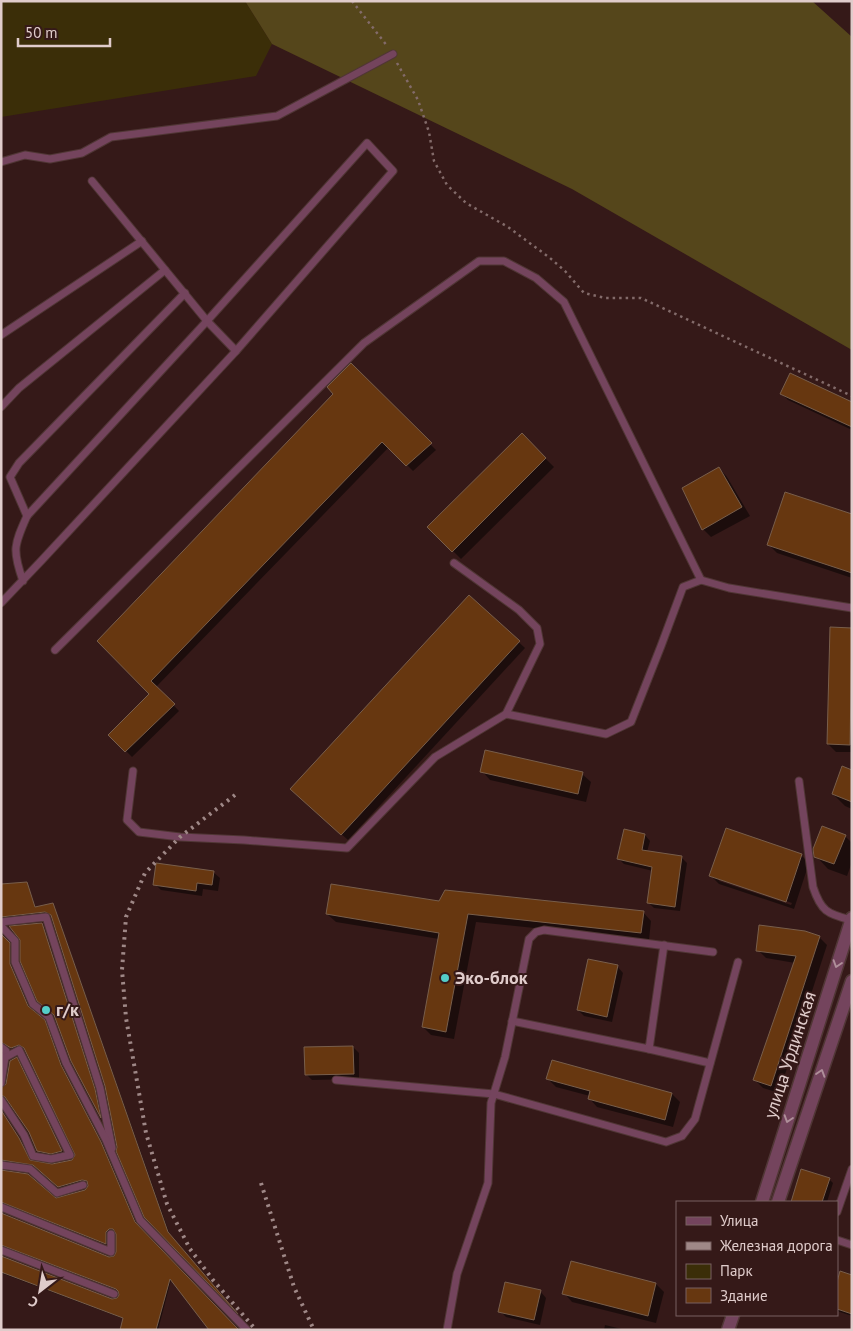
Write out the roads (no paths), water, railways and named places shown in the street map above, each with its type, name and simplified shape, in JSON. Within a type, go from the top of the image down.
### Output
[{"type":"street","name":"улица Урдинская","points":[[762,1201],[851,919]]},
{"type":"street","points":[[778,1201],[852,981]]},
{"type":"street","points":[[728,1330],[733,1316]]},
{"type":"lane","points":[[1,162],[25,155],[50,159],[82,154],[110,136],[277,116],[393,54]]},
{"type":"lane","points":[[1,603],[22,581],[236,351],[393,171],[367,143],[207,321],[27,516],[17,538],[15,558],[22,581]]},
{"type":"lane","points":[[92,180],[207,321],[236,351]]},
{"type":"lane","points":[[1,335],[142,241]]},
{"type":"lane","points":[[55,650],[364,342],[478,262],[504,261],[536,278],[564,302],[701,580]]},
{"type":"lane","points":[[1,407],[18,388],[165,270]]},
{"type":"lane","points":[[27,516],[10,477],[19,463],[185,293]]},
{"type":"lane","points":[[132,771],[127,820],[139,832],[180,837],[347,848],[435,757],[506,714],[540,644],[537,628],[519,610],[454,563]]},
{"type":"lane","points":[[506,714],[606,734],[631,722],[683,587],[701,580],[728,588],[852,608]]},
{"type":"lane","points":[[799,782],[813,887],[819,903],[832,915],[851,919]]},
{"type":"lane","points":[[114,1160],[100,1088],[46,917],[1,924],[15,942],[14,962],[33,1004],[49,1017],[66,1063],[106,1140],[114,1160],[140,1220],[247,1330]]},
{"type":"lane","points":[[447,1330],[457,1274],[488,1183],[491,1103],[505,1058],[529,939],[536,932],[544,930],[713,952]]},
{"type":"lane","points":[[649,1050],[664,946]]},
{"type":"lane","points":[[336,1080],[494,1094],[666,1142],[682,1136],[694,1119],[738,962]]},
{"type":"lane","points":[[512,1021],[710,1063]]},
{"type":"lane","points":[[1,1047],[6,1051],[1,1083]]},
{"type":"lane","points":[[6,1057],[20,1050],[70,1155],[51,1159],[33,1156]]},
{"type":"lane","points":[[1,1100],[24,1135],[33,1156],[30,1169]]},
{"type":"lane","points":[[1,1165],[30,1169],[57,1192],[83,1186]]},
{"type":"lane","points":[[838,1209],[852,1169]]},
{"type":"lane","points":[[1,1206],[111,1252],[112,1234]]},
{"type":"lane","points":[[838,1240],[852,1245]]},
{"type":"lane","points":[[1,1250],[114,1294]]},
{"type":"railway","points":[[235,795],[180,837],[145,873],[126,917],[122,970],[126,1018],[146,1133],[167,1204],[190,1249],[213,1280],[256,1330]]},
{"type":"railway","points":[[261,1183],[294,1287],[314,1330]]},
{"type":"place","name":"Эко-блок","points":[[445,978]]},
{"type":"place","name":"г/к","points":[[46,1010]]}]
